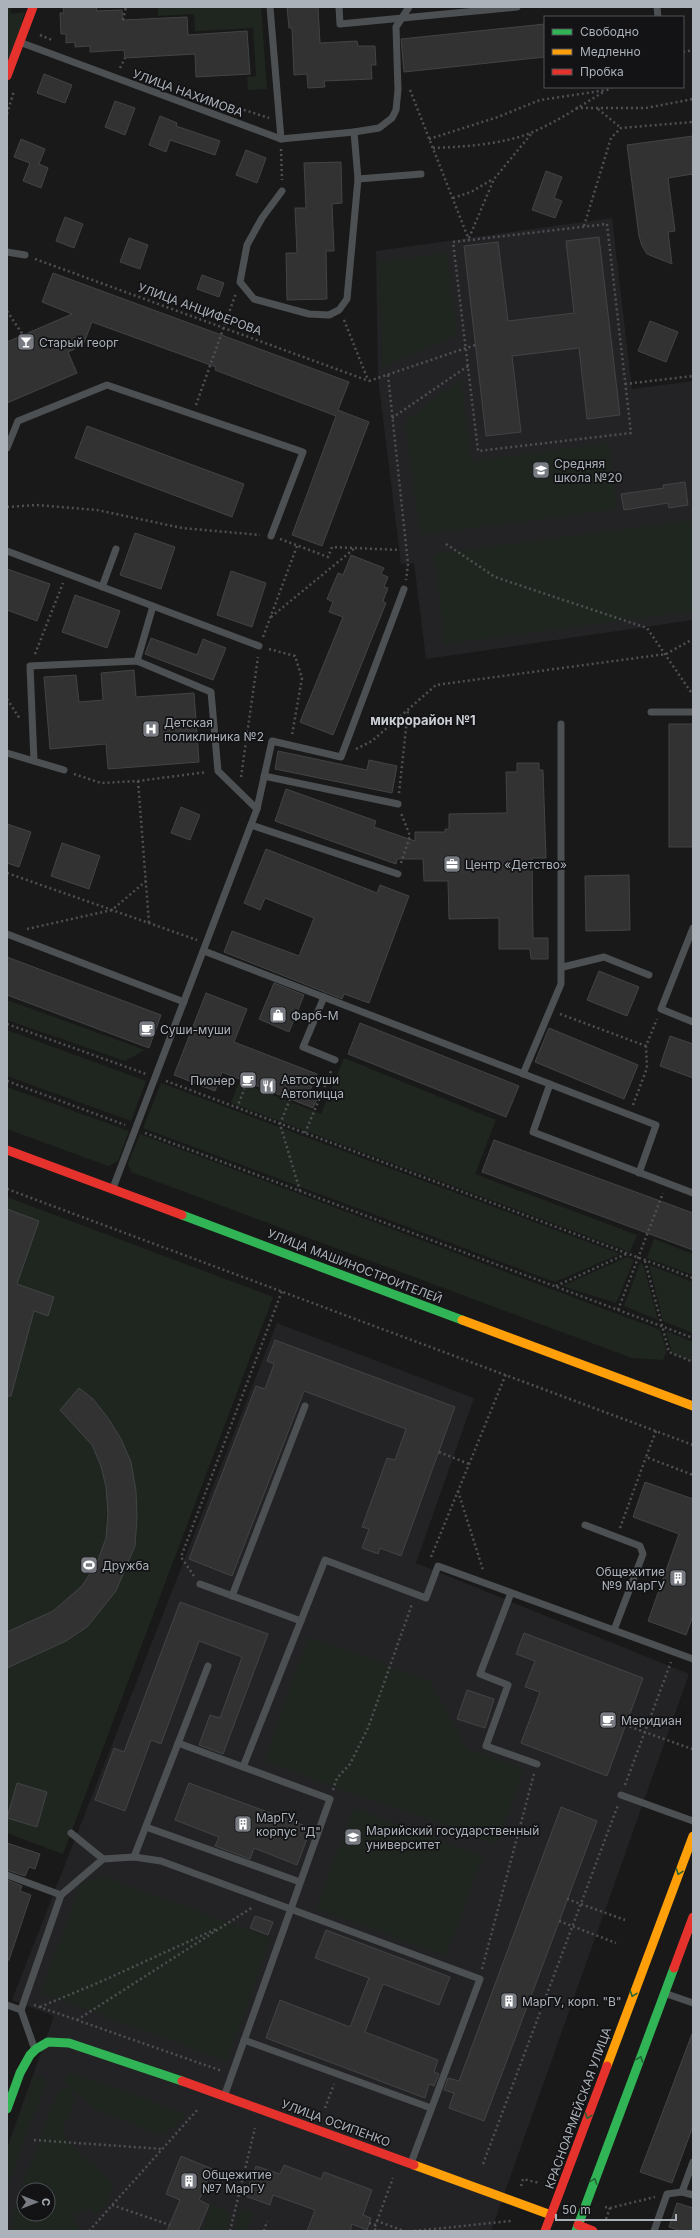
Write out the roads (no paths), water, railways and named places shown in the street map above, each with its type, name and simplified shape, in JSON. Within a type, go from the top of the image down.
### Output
[{"type":"main road","points":[[8,71],[33,7]]},
{"type":"main road","name":"УЛИЦА МАШИНОСТРОИТЕЛЕЙ","points":[[7,1150],[113,1188],[693,1406]]},
{"type":"main road","name":"КРАСНОАРМЕЙСКАЯ УЛИЦА","points":[[545,2231],[554,2216],[693,1836]]},
{"type":"main road","points":[[593,2231],[575,2226],[693,1917]]},
{"type":"main road","name":"УЛИЦА ОСИПЕНКО","points":[[34,2049],[42,2043],[54,2041],[69,2043],[224,2095],[554,2216]]},
{"type":"main road","points":[[7,2107],[25,2064],[34,2049]]},
{"type":"lane","points":[[270,7],[281,139]]},
{"type":"lane","points":[[338,7],[340,24],[401,20],[517,7]]},
{"type":"lane","name":"УЛИЦА НАХИМОВА","points":[[20,42],[281,139],[354,132],[379,128],[387,124],[396,110],[398,90],[396,28],[409,7]]},
{"type":"lane","points":[[282,191],[262,218],[247,245],[240,282],[254,299],[309,314],[329,315],[339,310],[347,299],[358,179],[354,132]]},
{"type":"lane","points":[[358,179],[421,174]]},
{"type":"lane","points":[[7,252],[25,255]]},
{"type":"lane","points":[[7,448],[18,421],[108,385],[302,452],[271,536]]},
{"type":"lane","points":[[102,587],[116,549]]},
{"type":"lane","points":[[7,551],[259,646]]},
{"type":"lane","points":[[113,1188],[251,826],[257,809],[272,741],[341,757],[404,589]]},
{"type":"lane","points":[[137,661],[152,606]]},
{"type":"lane","points":[[34,761],[30,666],[137,661],[211,692],[218,771],[257,809]]},
{"type":"lane","points":[[651,712],[693,712]]},
{"type":"lane","points":[[523,1074],[561,984],[563,967],[561,724]]},
{"type":"lane","points":[[7,753],[64,770]]},
{"type":"lane","points":[[264,776],[398,804]]},
{"type":"lane","points":[[251,826],[398,874]]},
{"type":"lane","points":[[693,928],[661,1009],[693,1022]]},
{"type":"lane","points":[[7,934],[184,1002]]},
{"type":"lane","points":[[204,951],[656,1125],[639,1172]]},
{"type":"lane","points":[[563,967],[604,958],[649,975]]},
{"type":"lane","points":[[324,997],[303,1047],[335,1060]]},
{"type":"lane","points":[[550,1084],[533,1132],[693,1193]]},
{"type":"lane","points":[[232,1596],[306,1406]]},
{"type":"lane","points":[[585,1525],[640,1546],[643,1554],[614,1630]]},
{"type":"lane","points":[[243,1767],[325,1560],[426,1598],[438,1566],[693,1659]]},
{"type":"lane","points":[[200,1584],[301,1621]]},
{"type":"lane","points":[[511,1593],[480,1674],[508,1685],[486,1746],[537,1764]]},
{"type":"lane","points":[[134,1857],[208,1666]]},
{"type":"lane","points":[[178,1743],[330,1799],[224,2095]]},
{"type":"lane","points":[[622,1795],[693,1821]]},
{"type":"lane","points":[[146,1827],[300,1882]]},
{"type":"lane","points":[[71,1833],[103,1859]]},
{"type":"lane","points":[[34,2049],[21,2010],[61,1895],[103,1859],[134,1857],[160,1862],[480,1979],[411,2163]]},
{"type":"lane","points":[[7,1875],[61,1895]]},
{"type":"lane","points":[[665,1993],[693,2003]]},
{"type":"lane","points":[[7,2005],[21,2010]]},
{"type":"lane","points":[[244,2040],[431,2108]]},
{"type":"lane","points":[[682,2192],[693,2162]]},
{"type":"lane","points":[[654,2231],[667,2194],[682,2192],[693,2195]]},
{"type":"place","name":"Старый георг","points":[[26,342]]},
{"type":"place","name":"Средняя школа №20","points":[[541,470]]},
{"type":"place","name":"Детская поликлиника №2","points":[[151,729]]},
{"type":"place","name":"Центр «Детство»","points":[[452,864]]},
{"type":"place","name":"Фарб-М","points":[[278,1015]]},
{"type":"place","name":"Суши-муши","points":[[147,1029]]},
{"type":"place","name":"Пионер","points":[[248,1080]]},
{"type":"place","name":"Автосуши Автопицца","points":[[268,1086]]},
{"type":"place","name":"Дружба","points":[[89,1565]]},
{"type":"place","name":"Общежитие №9 МарГУ","points":[[678,1578]]},
{"type":"place","name":"Меридиан","points":[[608,1720]]},
{"type":"place","name":"МарГУ, корпус \"Д\"","points":[[243,1824]]},
{"type":"place","name":"Марийский государственный университет","points":[[353,1837]]},
{"type":"place","name":"МарГУ, корп. \"В\"","points":[[509,2001]]},
{"type":"place","name":"Общежитие №7 МарГУ","points":[[189,2181]]},
{"type":"district","name":"микрорайон №1","points":[[423,720]]}]
